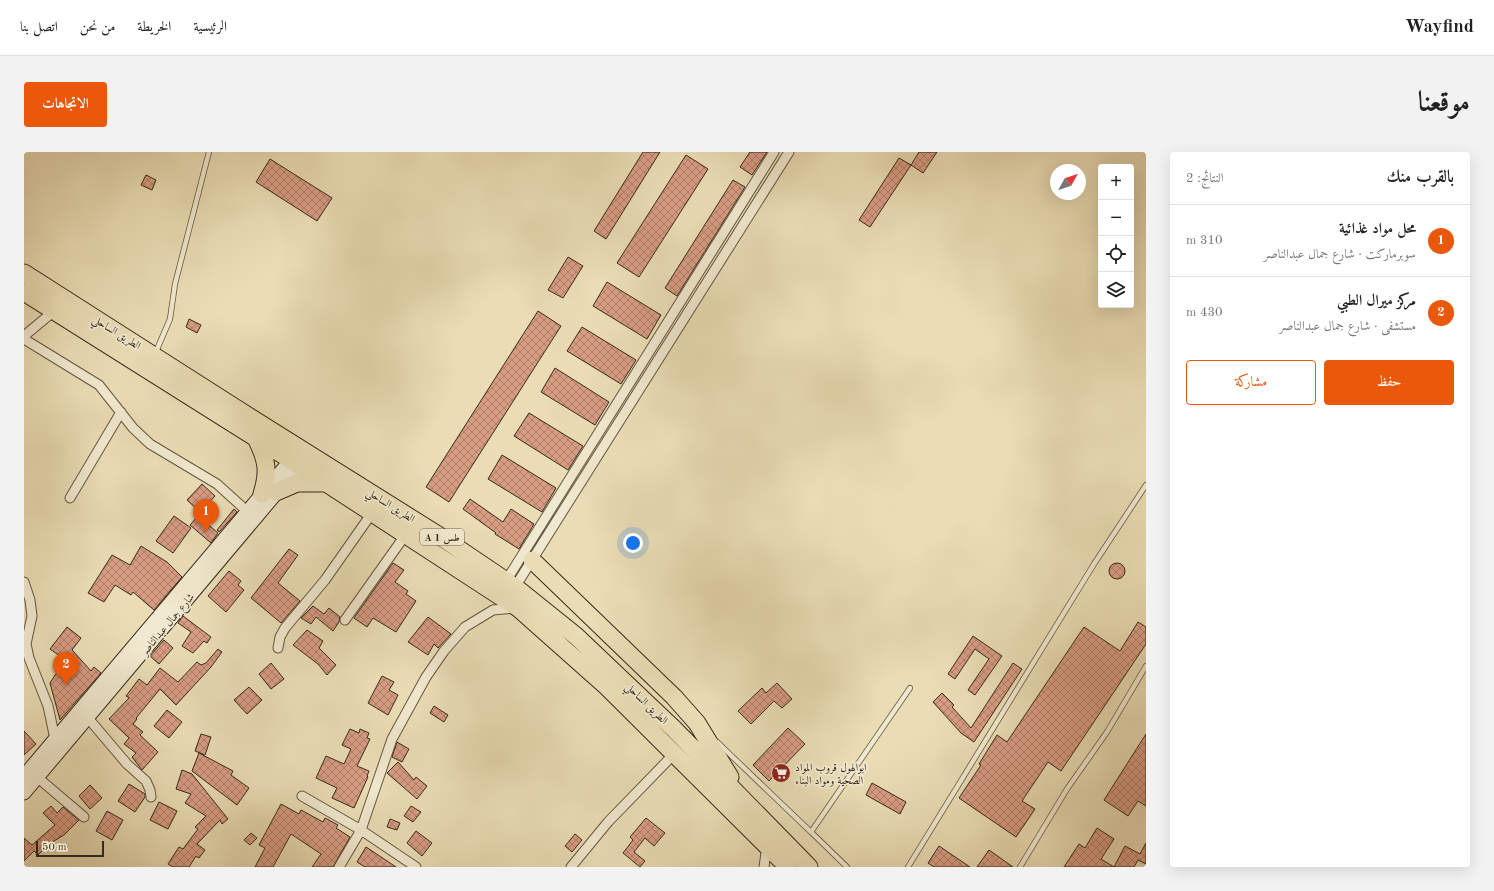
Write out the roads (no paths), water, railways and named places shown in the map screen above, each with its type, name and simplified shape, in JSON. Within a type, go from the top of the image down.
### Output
[{"type":"highway","name":"الطريق الساحلي","points":[[24,273],[237,409],[300,457],[326,483],[518,608],[601,682],[775,856],[788,867]]},
{"type":"highway","name":"الطريق الساحلي","points":[[24,292],[258,440],[300,457],[441,537],[510,584],[576,636],[674,729],[809,867]]},
{"type":"highway","points":[[258,440],[266,460],[269,493],[297,483],[326,483]]},
{"type":"highway","points":[[532,560],[674,697],[697,723],[748,806]]},
{"type":"main road","name":"شارع جمال عبدالناصر","points":[[24,792],[88,718],[269,493],[300,457]]},
{"type":"main road","name":"شارع جمال عبدالناصر","points":[[24,776],[248,512],[269,493]]},
{"type":"street","points":[[510,584],[532,560],[789,152]]},
{"type":"street","points":[[510,584],[773,154],[783,162]]},
{"type":"street","points":[[54,311],[25,341],[98,385],[133,428],[150,444],[217,484],[248,512]]},
{"type":"street","points":[[671,319],[680,324]]},
{"type":"street","points":[[70,498],[121,412]]},
{"type":"street","points":[[278,648],[280,637],[285,628],[325,580],[372,513]]},
{"type":"street","points":[[345,620],[406,534]]},
{"type":"street","points":[[24,582],[30,600],[32,616],[26,644],[29,658],[48,706],[55,740]]},
{"type":"street","points":[[339,867],[361,830],[392,739],[426,677],[444,651],[465,627],[494,610],[518,608]]},
{"type":"street","points":[[88,718],[127,764],[146,781],[151,797]]},
{"type":"street","points":[[571,867],[608,822],[674,754]]},
{"type":"street","points":[[37,777],[84,817]]},
{"type":"street","points":[[302,796],[361,830],[416,867]]},
{"type":"street","points":[[764,867],[775,856]]},
{"type":"lane","points":[[154,355],[170,319],[175,284],[209,152]]},
{"type":"lane","points":[[908,867],[1094,564],[1146,485]]},
{"type":"lane","points":[[1020,867],[1067,789],[1107,732],[1146,666]]},
{"type":"lane","points":[[811,832],[910,688]]},
{"type":"lane","points":[[697,723],[847,867]]},
{"type":"place","name":"محل مواد غذائية","points":[[206,532]]},
{"type":"place","name":"مركز ميرال الطبي","points":[[66,685]]},
{"type":"place","name":"ابوالهول قروب المواد الصحية ومواد البناء","points":[[781,773]]}]
